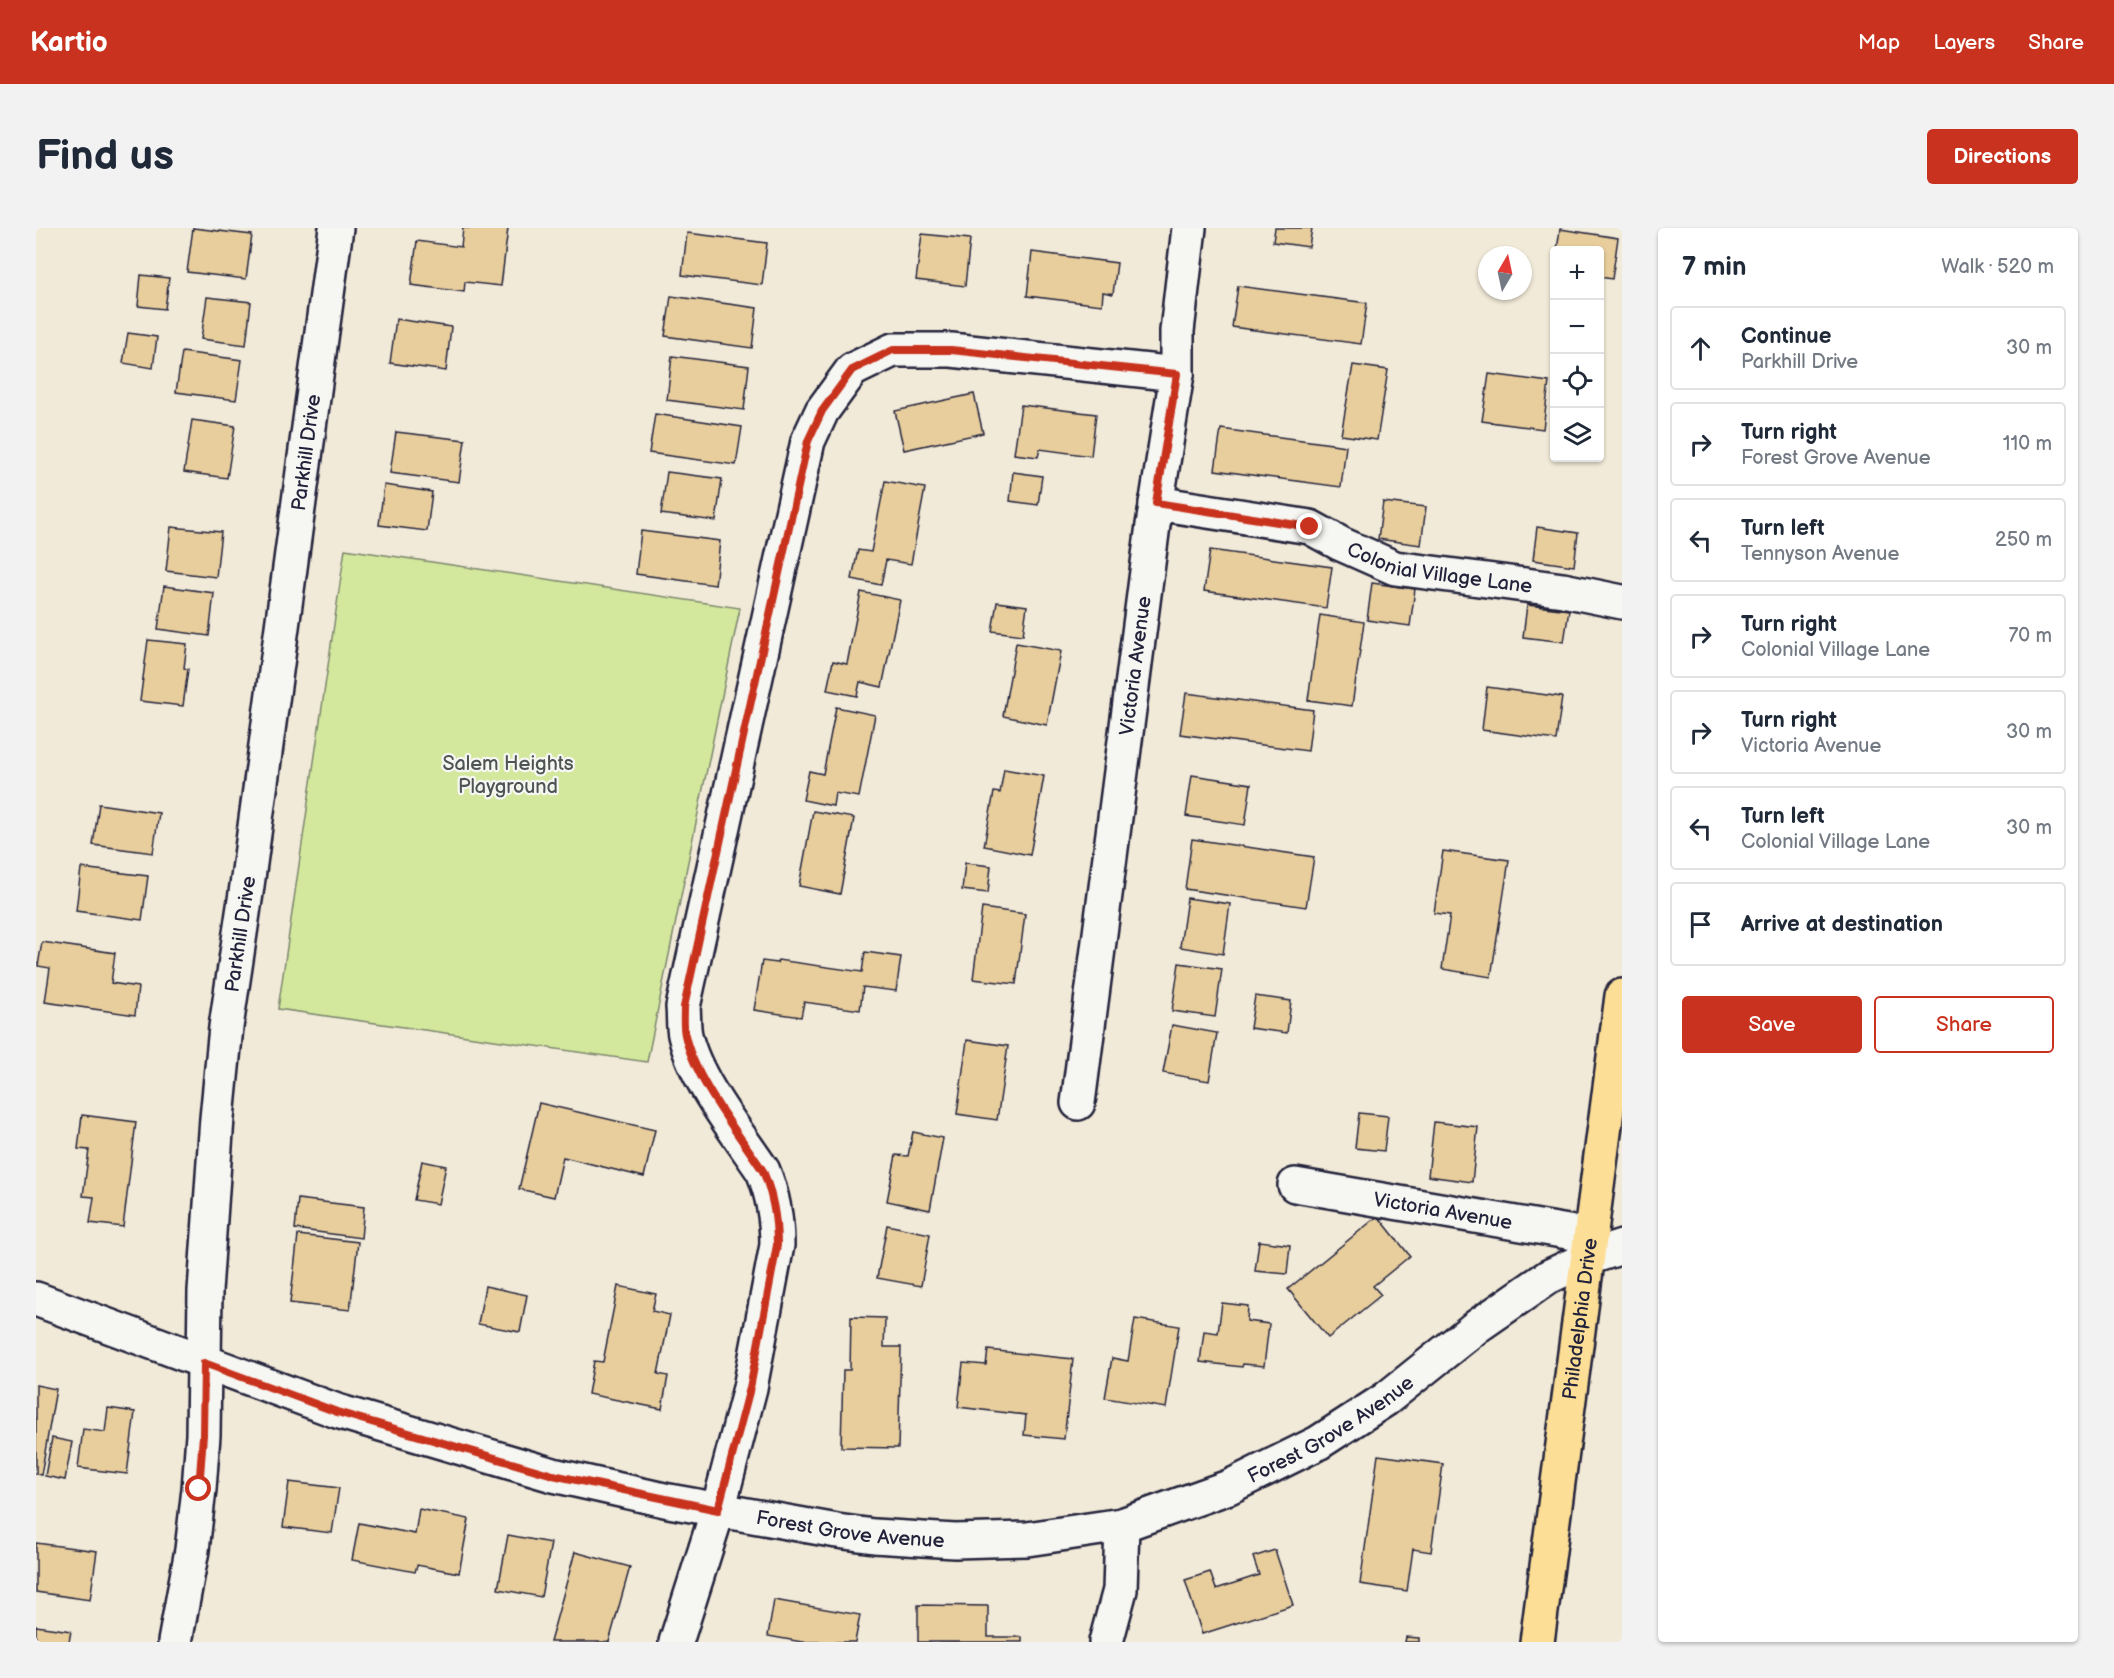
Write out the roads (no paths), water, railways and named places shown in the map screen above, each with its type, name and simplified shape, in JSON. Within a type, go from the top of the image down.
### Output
[{"type":"main road","name":"Philadelphia Drive","points":[[1537,1642],[1622,996]]},
{"type":"street","name":"Parkhill Drive","points":[[175,1642],[190,1560],[199,1489],[203,1435],[206,1279],[226,1027],[336,228]]},
{"type":"street","name":"Victoria Avenue","points":[[1078,1103],[1156,503],[1177,374],[1177,331],[1189,228]]},
{"type":"street","points":[[676,1642],[718,1510],[750,1388],[777,1245],[777,1221],[770,1187],[763,1171],[704,1081],[692,1057],[684,1033],[684,1007],[808,441],[822,411],[852,370],[893,350],[939,350],[1177,374]]},
{"type":"street","name":"Colonial Village Lane","points":[[1156,503],[1310,527],[1341,544],[1395,568],[1563,590],[1622,602]]},
{"type":"street","name":"Victoria Avenue","points":[[1295,1185],[1589,1247]]},
{"type":"street","name":"Forest Grove Avenue","points":[[36,1299],[337,1412],[553,1475],[718,1510],[874,1536],[955,1541],[1027,1539],[1122,1525],[1229,1487],[1275,1466],[1318,1443],[1386,1399],[1476,1327],[1589,1247],[1622,1247]]},
{"type":"street","points":[[1106,1642],[1120,1590],[1122,1525]]},
{"type":"park label","name":"Salem Heights Playground","points":[[508,774]]}]
